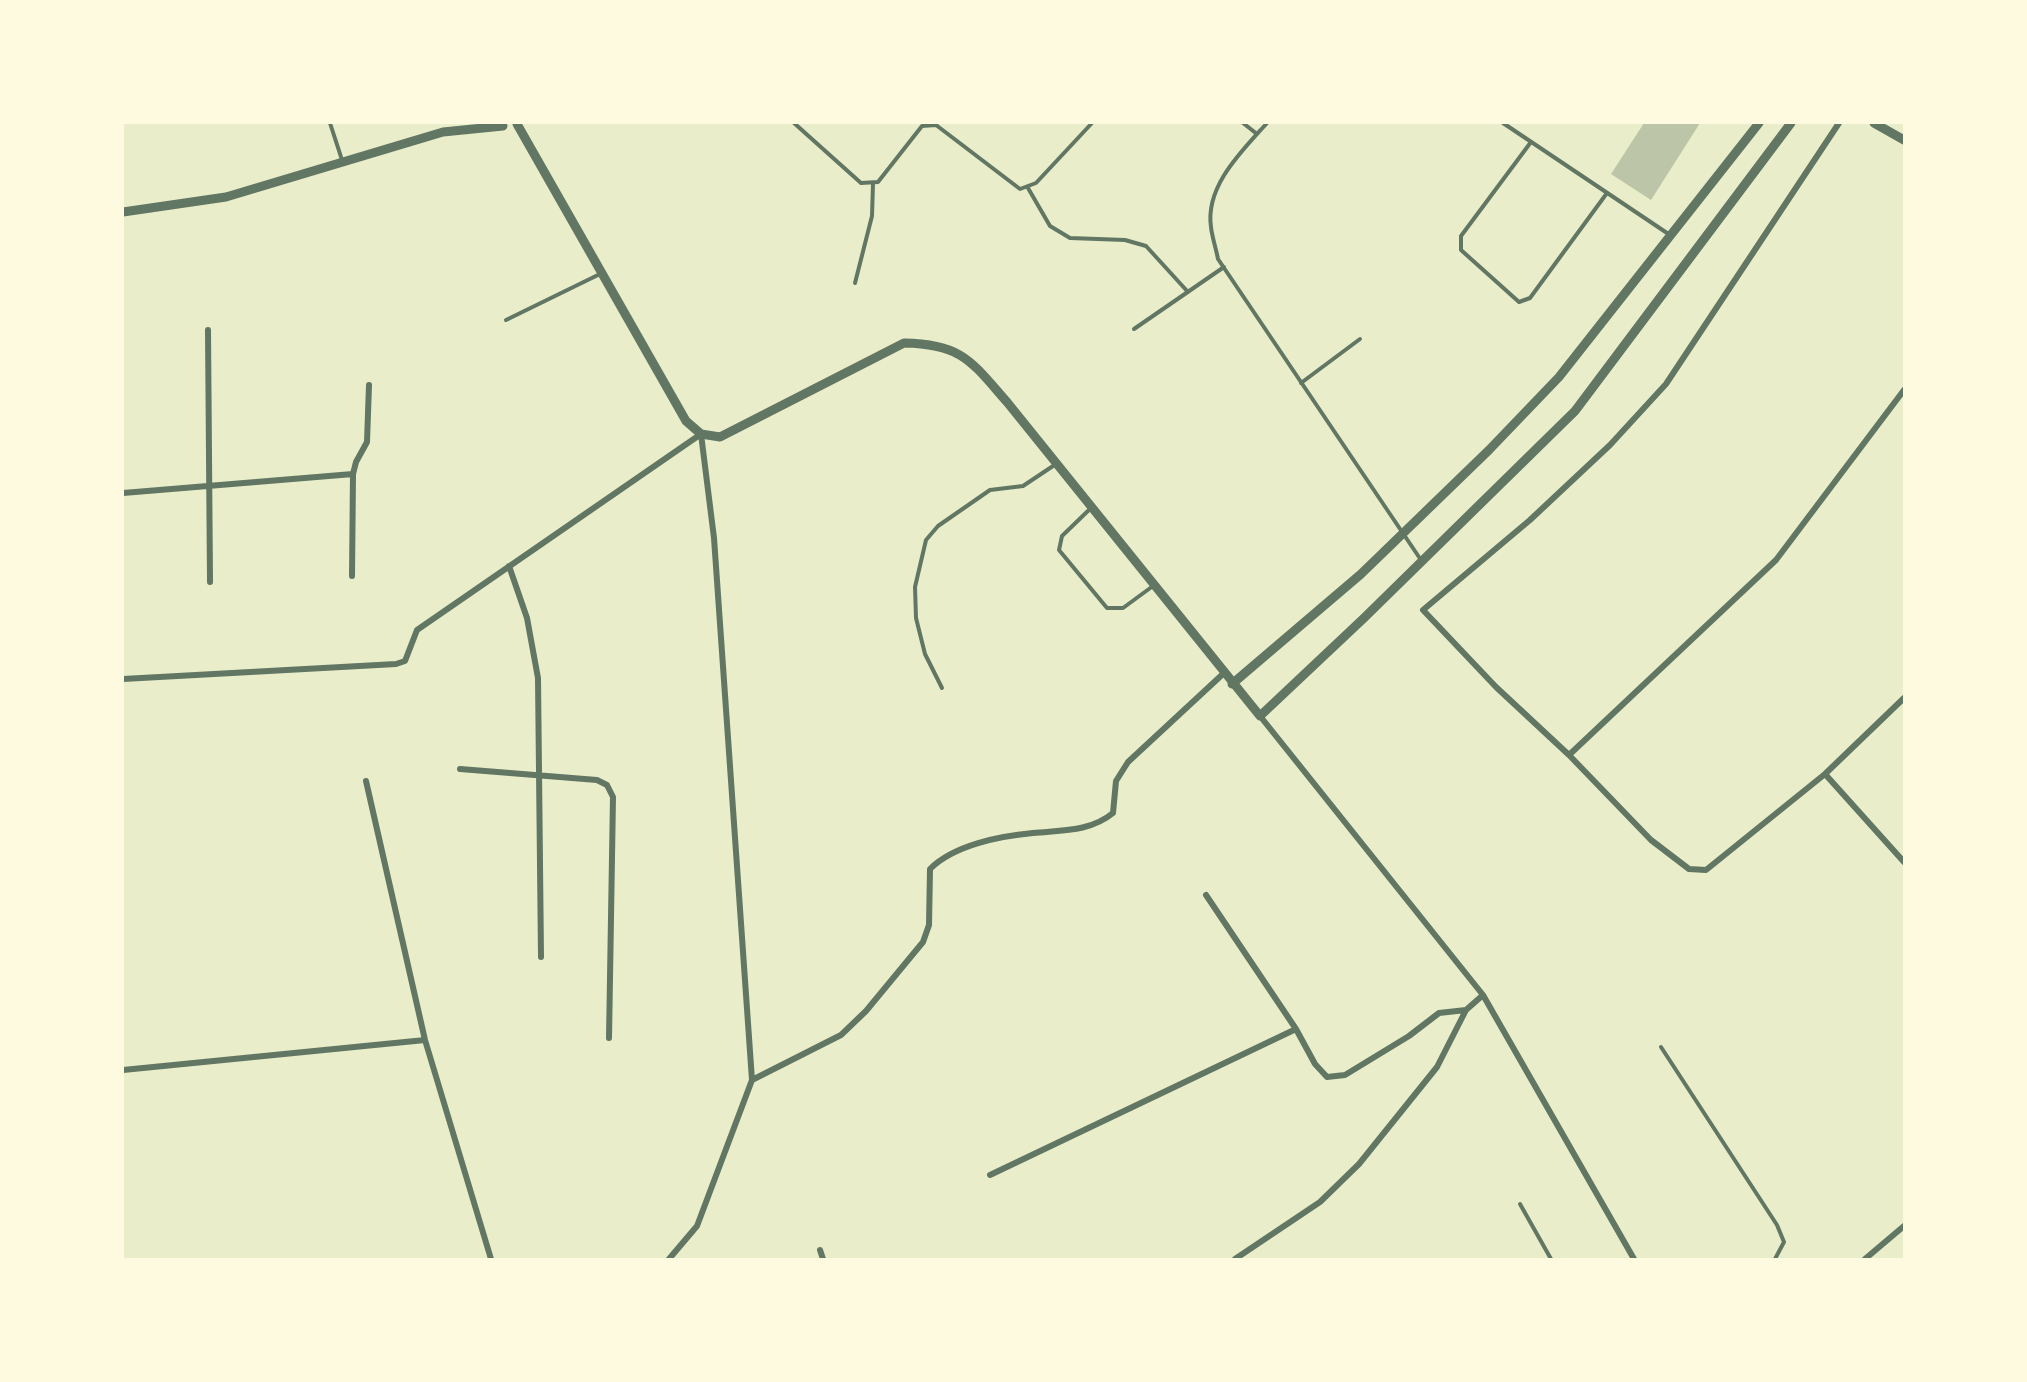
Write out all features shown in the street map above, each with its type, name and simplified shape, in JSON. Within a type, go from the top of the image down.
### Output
[{"type":"street","points":[[443,132],[456,123]]},
{"type":"street","points":[[1232,684],[1361,574],[1489,450],[1558,377],[1759,123]]},
{"type":"street","points":[[1260,716],[1575,411],[1791,123]]},
{"type":"street","points":[[1839,123],[1666,384],[1610,445],[1530,520],[1423,610],[1496,687],[1569,755],[1650,840],[1689,869],[1706,870],[1825,774],[1904,698]]},
{"type":"street","points":[[1874,123],[1904,140]]},
{"type":"street","points":[[123,212],[226,197],[443,132],[500,124],[518,124],[686,421],[701,434],[720,437],[904,343],[931,343],[954,349],[968,360],[1007,402],[1483,995],[1634,1259]]},
{"type":"street","points":[[208,330],[210,582]]},
{"type":"street","points":[[352,576],[353,474],[356,462],[367,442],[369,385]]},
{"type":"street","points":[[1569,755],[1776,560],[1904,390]]},
{"type":"street","points":[[123,679],[396,664],[405,661],[417,630],[701,434]]},
{"type":"street","points":[[669,1259],[697,1226],[752,1080],[714,538],[701,434]]},
{"type":"street","points":[[123,493],[353,474]]},
{"type":"street","points":[[509,566],[535,648],[538,678],[541,957]]},
{"type":"street","points":[[752,1080],[841,1035],[866,1011],[923,942],[929,925],[930,869],[936,863],[972,846],[1029,833],[1082,829],[1105,819],[1113,813],[1116,781],[1128,762],[1224,673]]},
{"type":"street","points":[[460,770],[597,780],[607,785],[614,797],[609,1038]]},
{"type":"street","points":[[1825,774],[1904,862]]},
{"type":"street","points":[[366,781],[425,1040],[491,1259]]},
{"type":"street","points":[[1206,895],[1296,1029],[1315,1064],[1327,1077],[1345,1075],[1409,1036],[1439,1013],[1466,1010]]},
{"type":"street","points":[[1235,1259],[1320,1202],[1359,1164],[1437,1067],[1466,1010],[1483,995]]},
{"type":"street","points":[[990,1174],[1296,1029]]},
{"type":"street","points":[[123,1070],[425,1040]]},
{"type":"street","points":[[1865,1259],[1904,1226]]},
{"type":"street","points":[[820,1250],[823,1259]]},
{"type":"lane","points":[[330,123],[344,163]]},
{"type":"lane","points":[[794,123],[861,183],[873,184],[882,177],[922,126],[936,125],[1020,189],[1028,188],[1036,183],[1092,123]]},
{"type":"lane","points":[[1243,123],[1257,134]]},
{"type":"lane","points":[[1267,123],[1235,158],[1214,194],[1210,225],[1218,259],[1421,562]]},
{"type":"lane","points":[[1503,123],[1671,235]]},
{"type":"lane","points":[[1531,142],[1461,236],[1459,244],[1461,250],[1519,302],[1525,302],[1530,298],[1607,193]]},
{"type":"lane","points":[[855,283],[872,216],[873,184]]},
{"type":"lane","points":[[1028,188],[1050,226],[1070,238],[1125,240],[1146,246],[1188,292]]},
{"type":"lane","points":[[1134,329],[1224,267]]},
{"type":"lane","points":[[506,320],[601,273]]},
{"type":"lane","points":[[1301,383],[1360,339]]},
{"type":"lane","points":[[942,688],[925,654],[916,618],[915,587],[926,540],[938,526],[990,490],[1023,486],[1056,463]]},
{"type":"lane","points":[[1091,507],[1062,536],[1059,550],[1107,608],[1123,608],[1154,586]]},
{"type":"lane","points":[[1661,1047],[1778,1224],[1784,1242],[1775,1259]]},
{"type":"lane","points":[[1520,1204],[1551,1259]]},
{"type":"building","points":[[1644,123],[1700,123],[1651,200],[1611,174]]}]
